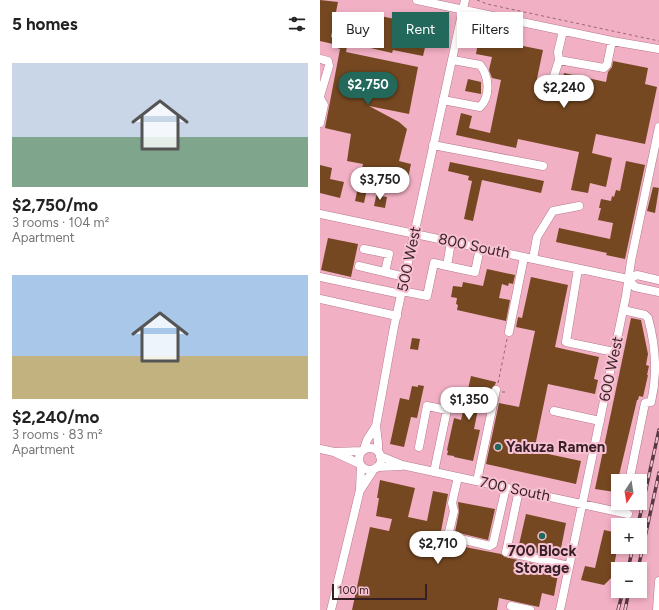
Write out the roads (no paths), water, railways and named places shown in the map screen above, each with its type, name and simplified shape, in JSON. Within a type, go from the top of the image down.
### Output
[{"type":"street","points":[[417,0],[612,41],[659,49]]},
{"type":"street","name":"500 West","points":[[379,453],[376,426],[405,276],[465,0]]},
{"type":"street","points":[[554,76],[559,60],[558,52],[563,31]]},
{"type":"street","points":[[559,60],[604,68],[607,65],[612,41]]},
{"type":"street","points":[[320,59],[328,61],[329,66],[320,97],[324,105],[320,123]]},
{"type":"street","points":[[443,100],[480,107],[484,102],[488,85],[485,72],[480,65],[452,60]]},
{"type":"street","name":"600 West","points":[[560,610],[623,310],[659,127]]},
{"type":"street","points":[[433,145],[543,166]]},
{"type":"street","points":[[533,259],[537,237],[553,211],[579,206]]},
{"type":"street","name":"800 South","points":[[320,214],[628,279],[637,275],[659,280]]},
{"type":"street","points":[[447,266],[451,242]]},
{"type":"street","points":[[320,277],[427,296],[434,263],[475,272],[480,248]]},
{"type":"street","points":[[364,249],[389,254],[385,272]]},
{"type":"street","points":[[509,332],[524,257]]},
{"type":"street","points":[[359,266],[405,276]]},
{"type":"street","points":[[578,269],[566,342],[614,352]]},
{"type":"street","name":"800 South","points":[[628,279],[635,287],[659,292]]},
{"type":"street","points":[[320,299],[397,316]]},
{"type":"street","points":[[623,310],[645,315],[648,318],[655,347],[656,367],[655,385],[651,402],[645,403],[631,474]]},
{"type":"street","points":[[476,481],[496,389]]},
{"type":"street","points":[[419,447],[427,406],[446,410],[434,472]]},
{"type":"street","points":[[554,411],[600,421]]},
{"type":"street","name":"500 West","points":[[363,450],[367,440],[376,426]]},
{"type":"street","points":[[334,452],[371,448],[379,453],[381,461],[360,490]]},
{"type":"street","points":[[320,449],[334,452],[367,470],[376,468]]},
{"type":"street","points":[[331,610],[360,490],[360,465],[358,459],[363,450]]},
{"type":"street","name":"700 South","points":[[379,453],[402,466]]},
{"type":"street","name":"700 South","points":[[376,468],[402,466],[628,514]]},
{"type":"street","points":[[458,477],[452,503],[454,511],[448,536],[483,545],[490,546],[493,544],[506,487]]},
{"type":"street","points":[[519,490],[506,552],[569,566]]},
{"type":"street","points":[[657,610],[659,581]]},
{"type":"street","points":[[511,606],[530,610]]},
{"type":"railway","points":[[640,518],[659,430]]},
{"type":"railway","points":[[640,562],[659,473]]},
{"type":"railway","points":[[630,562],[631,554]]},
{"type":"railway","points":[[618,610],[621,598]]},
{"type":"railway","points":[[625,610],[628,598]]},
{"type":"place","name":"Yakuza Ramen","points":[[498,447]]},
{"type":"place","name":"700 Block Storage","points":[[542,536]]}]
